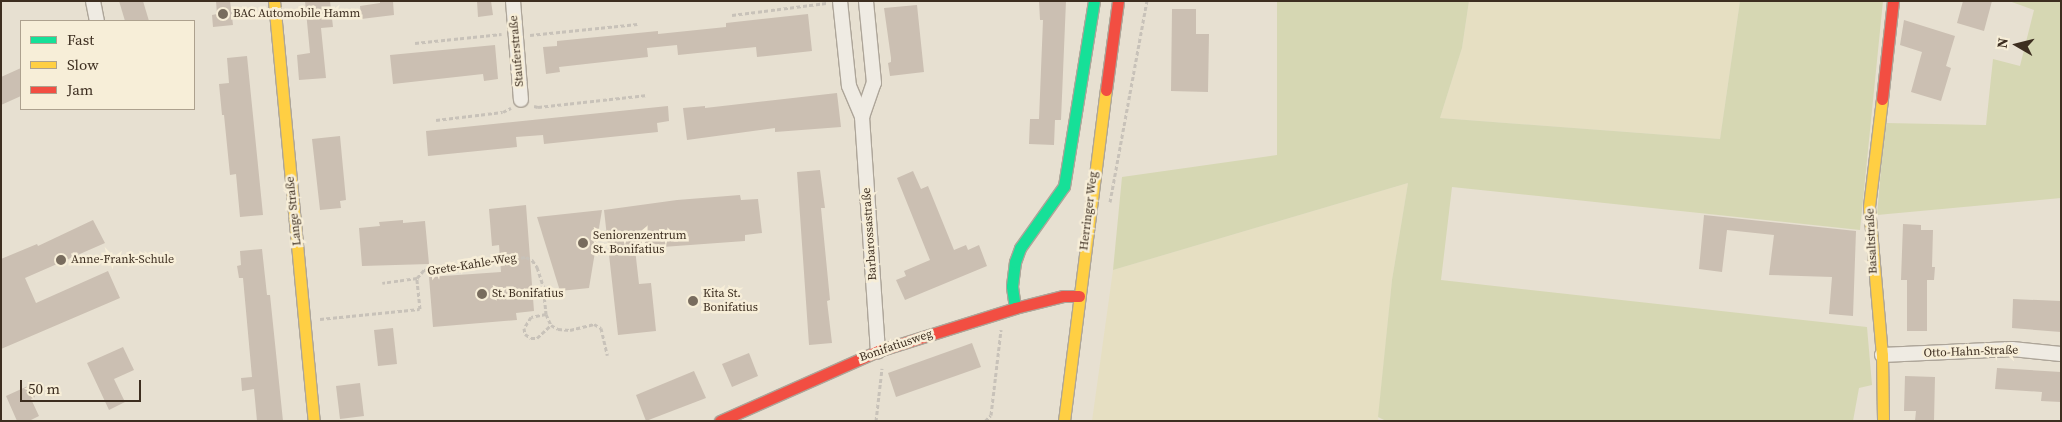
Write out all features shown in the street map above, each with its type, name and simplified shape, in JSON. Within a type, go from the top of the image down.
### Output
[{"type":"street","points":[[93,1],[97,20]]},
{"type":"street","name":"Lange Straße","points":[[274,1],[314,421]]},
{"type":"street","name":"Stauferstraße","points":[[513,1],[521,100]]},
{"type":"street","name":"Barbarossastraße","points":[[862,117],[874,83],[866,1]]},
{"type":"street","points":[[1015,308],[1012,286],[1015,262],[1020,248],[1064,186],[1094,1]]},
{"type":"street","name":"Herringer Weg","points":[[1064,421],[1093,180],[1118,1]]},
{"type":"street","name":"Basaltstraße","points":[[1883,421],[1882,355],[1869,207],[1893,1]]},
{"type":"street","name":"Barbarossastraße","points":[[835,2],[849,86],[862,117],[878,351]]},
{"type":"street","name":"Bonifatiusweg","points":[[720,421],[878,351],[1015,308],[1063,296],[1080,296]]},
{"type":"street","name":"Otto-Hahn-Straße","points":[[1882,355],[2012,349],[2061,354]]},
{"type":"path","points":[[1110,205],[1147,1]]},
{"type":"path","points":[[732,15],[835,2]]},
{"type":"path","points":[[415,43],[637,24]]},
{"type":"path","points":[[436,120],[503,112],[521,100],[538,107],[647,96]]},
{"type":"path","name":"Grete-Kahle-Weg","points":[[382,283],[417,278],[424,270],[526,257],[532,260],[537,267],[543,285],[546,314]]},
{"type":"path","points":[[305,321],[420,309],[417,278]]},
{"type":"path","points":[[985,421],[991,415],[1004,312]]},
{"type":"path","points":[[551,325],[537,338],[531,338],[525,334],[524,328],[531,317],[546,314],[551,325],[558,329],[570,330],[594,324],[601,328],[607,355]]},
{"type":"path","points":[[876,421],[880,386]]},
{"type":"shaded area","points":[[1469,1],[1740,1],[1720,139],[1440,118],[1462,48]]},
{"type":"shaded area","points":[[1408,183],[1392,280],[1378,421],[1092,421],[1113,270]]},
{"type":"green space","points":[[1277,1],[1469,1],[1462,48],[1440,118],[1720,139],[1740,1],[1883,1],[1860,230],[1452,187],[1441,280],[1867,327],[1872,385],[1859,388],[1853,421],[1386,421],[1378,417],[1392,280],[1408,183],[1113,270],[1122,177],[1277,155]]},
{"type":"green space","points":[[2009,1],[2061,1],[2061,198],[1877,215],[1885,123],[1986,125],[1993,59],[2020,66],[2034,10]]},
{"type":"building","points":[[119,1],[143,1],[149,20],[125,20]]},
{"type":"building","name":"BAC Automobile Hamm","points":[[216,1],[230,1],[233,25],[213,27],[212,15],[217,14]]},
{"type":"building","points":[[305,1],[330,1],[333,27],[321,28],[326,78],[299,80],[297,55],[310,53]]},
{"type":"building","points":[[380,1],[393,1],[394,15],[361,19],[360,6],[380,3]]},
{"type":"building","points":[[477,1],[491,1],[493,15],[478,17]]},
{"type":"building","points":[[1039,1],[1066,1],[1061,120],[1055,120],[1054,145],[1029,144],[1030,119],[1039,119],[1043,20],[1040,20]]},
{"type":"building","points":[[1963,1],[1992,1],[1984,31],[1957,23]]},
{"type":"building","points":[[917,5],[924,72],[890,76],[888,63],[891,62],[891,58],[884,8]]},
{"type":"building","points":[[1172,9],[1196,9],[1196,34],[1209,34],[1208,92],[1171,91]]},
{"type":"building","points":[[808,14],[812,51],[757,57],[756,47],[678,55],[677,45],[647,48],[648,57],[559,67],[560,72],[546,74],[543,47],[557,46],[557,41],[658,31],[658,34],[726,27],[726,23]]},
{"type":"building","points":[[1904,20],[1955,36],[1946,66],[1951,68],[1941,101],[1911,92],[1922,52],[1900,45]]},
{"type":"building","points":[[495,45],[498,79],[484,81],[483,74],[393,84],[390,55]]},
{"type":"building","points":[[247,56],[263,215],[240,217],[236,174],[230,175],[219,84],[229,83],[227,58]]},
{"type":"building","points":[[20,68],[20,96],[1,105],[1,77]]},
{"type":"building","points":[[837,93],[841,127],[775,132],[775,128],[687,140],[683,108],[705,106],[705,108]]},
{"type":"building","points":[[668,106],[669,121],[657,123],[658,132],[544,144],[543,135],[516,137],[517,147],[428,156],[426,131]]},
{"type":"building","points":[[340,136],[346,200],[340,201],[341,208],[320,210],[312,139]]},
{"type":"building","points":[[820,170],[825,208],[821,208],[830,300],[827,301],[832,343],[809,345],[797,172]]},
{"type":"building","points":[[913,171],[921,189],[928,186],[954,250],[966,245],[968,250],[979,245],[987,266],[905,300],[896,280],[906,276],[904,271],[930,260],[897,178]]},
{"type":"building","points":[[740,195],[741,200],[758,199],[762,233],[745,235],[745,241],[635,249],[639,284],[651,283],[656,331],[618,335],[604,210],[677,200]]},
{"type":"building","name":"St. Bonifatius","points":[[526,205],[534,311],[516,313],[517,320],[433,327],[429,277],[501,272],[499,245],[492,246],[489,209]]},
{"type":"building","points":[[602,210],[589,288],[560,291],[537,217]]},
{"type":"building","points":[[1704,215],[1856,231],[1853,316],[1829,314],[1832,277],[1769,275],[1774,235],[1727,230],[1722,272],[1699,269]]},
{"type":"building","points":[[93,220],[105,243],[25,278],[36,303],[108,271],[120,298],[1,349],[1,259],[37,244],[38,246]]},
{"type":"building","points":[[403,220],[403,223],[425,221],[429,264],[362,266],[359,228],[380,226],[379,222]]},
{"type":"building","points":[[1903,224],[1921,225],[1921,230],[1933,230],[1932,267],[1935,267],[1934,280],[1927,280],[1927,331],[1907,331],[1907,280],[1901,280]]},
{"type":"building","points":[[262,249],[267,295],[270,295],[283,421],[257,421],[254,389],[242,391],[241,378],[252,377],[243,278],[239,278],[237,266],[241,265],[240,251]]},
{"type":"building","points":[[2013,299],[2061,301],[2061,332],[2012,328]]},
{"type":"building","points":[[393,328],[397,364],[378,366],[374,330]]},
{"type":"building","points":[[972,343],[981,367],[896,397],[888,373]]},
{"type":"building","points":[[123,347],[134,370],[114,379],[125,402],[109,410],[87,363]]},
{"type":"building","points":[[749,353],[758,376],[732,387],[722,364]]},
{"type":"building","points":[[1997,368],[2061,372],[2061,402],[2041,401],[2042,392],[1995,389]]},
{"type":"building","points":[[694,371],[706,398],[646,421],[636,395]]},
{"type":"building","points":[[1905,376],[1935,377],[1934,421],[1915,421],[1916,411],[1904,411]]},
{"type":"building","points":[[360,383],[364,416],[340,419],[336,386]]},
{"type":"building","points":[[30,385],[35,397],[31,399],[39,416],[29,421],[17,421],[6,396]]},
{"type":"traffic: fast","points":[[1015,308],[1012,286],[1015,262],[1020,248],[1064,186],[1094,1]]},
{"type":"traffic: slow","points":[[274,1],[314,421]]},
{"type":"traffic: slow","points":[[1064,421],[1106,90]]},
{"type":"traffic: slow","points":[[1882,99],[1869,207],[1882,355],[1883,421]]},
{"type":"traffic: jam","points":[[1106,90],[1118,1]]},
{"type":"traffic: jam","points":[[1882,99],[1893,1]]},
{"type":"traffic: jam","points":[[720,421],[878,351],[1015,308],[1063,296],[1079,296]]},
{"type":"place","name":"BAC Automobile Hamm","points":[[223,14]]},
{"type":"place","name":"Seniorenzentrum St. Bonifatius","points":[[583,243]]},
{"type":"place","name":"Anne-Frank-Schule","points":[[61,260]]},
{"type":"place","name":"St. Bonifatius","points":[[482,294]]},
{"type":"place","name":"Kita St. Bonifatius","points":[[693,301]]}]
